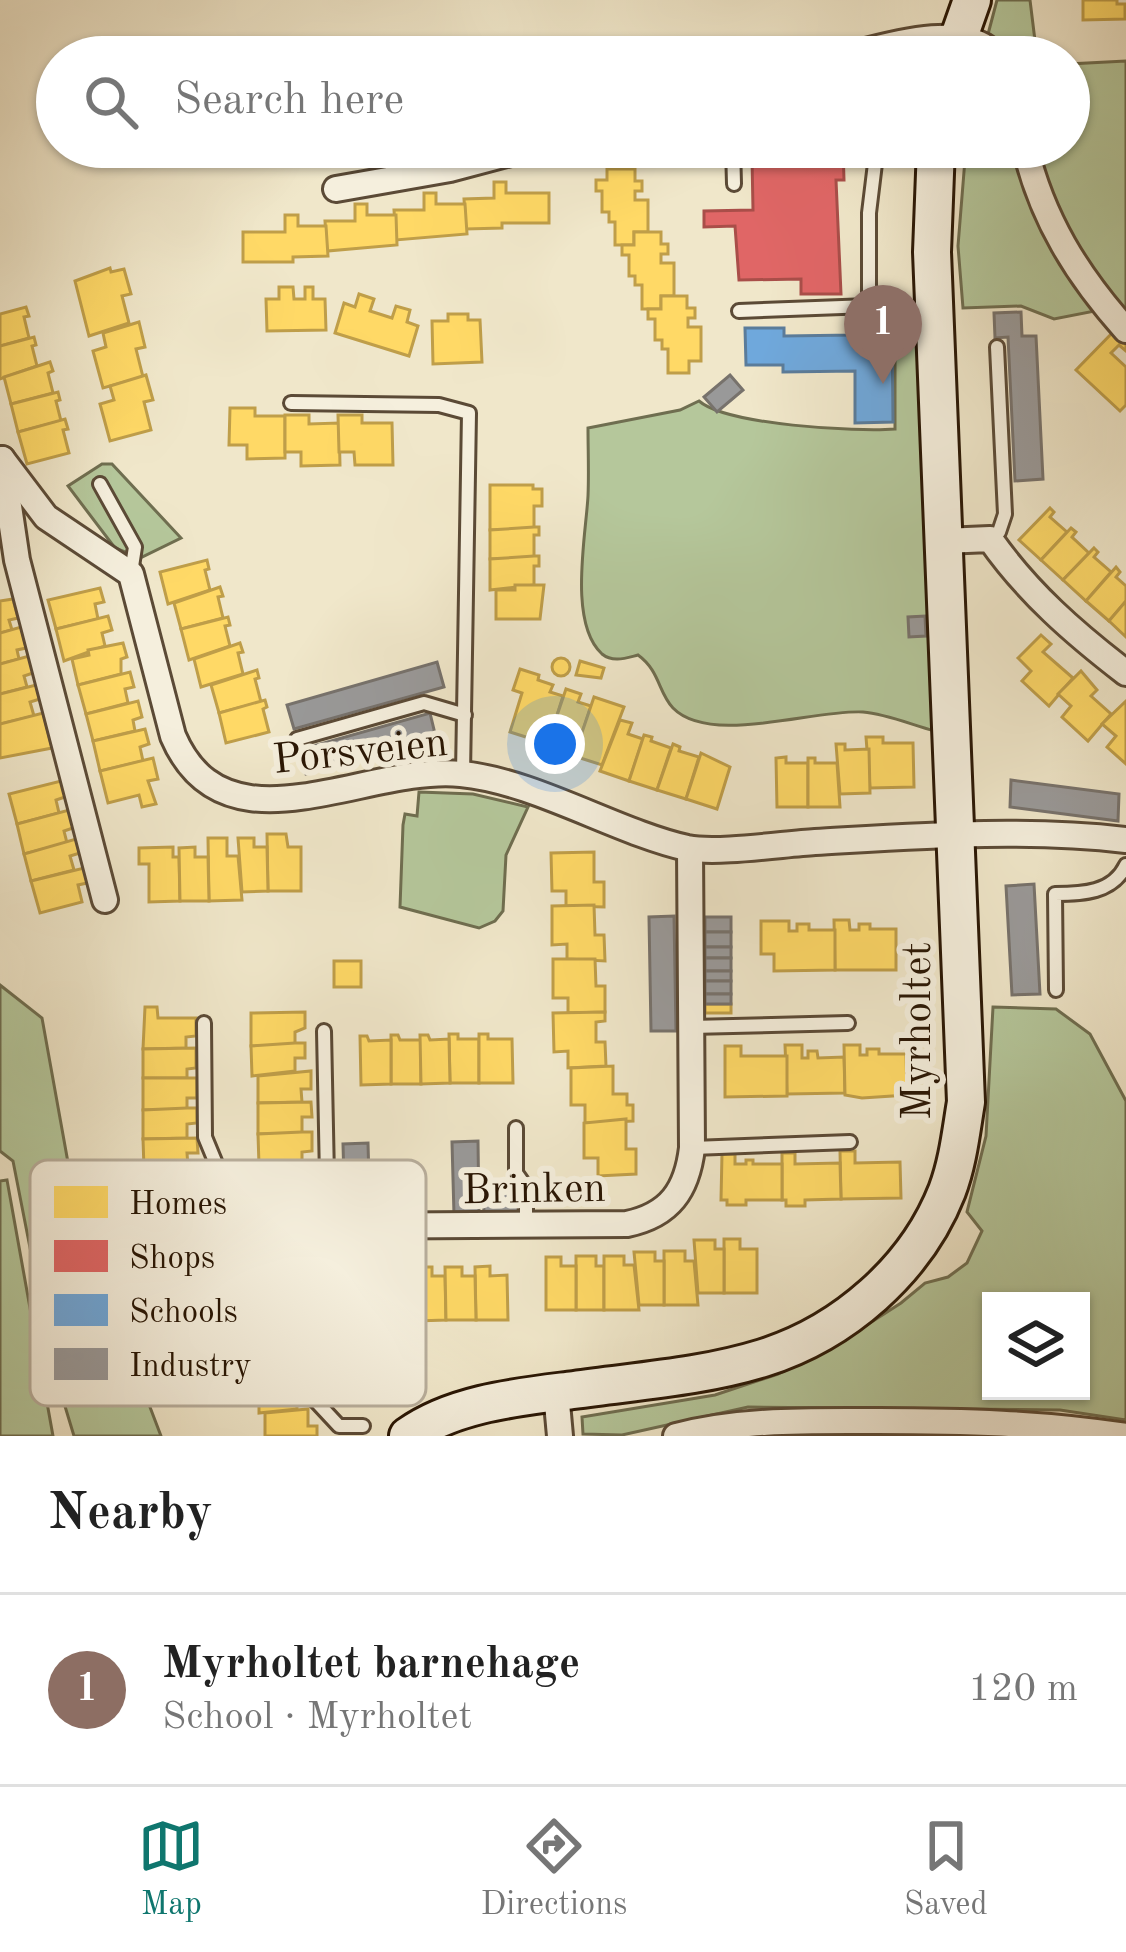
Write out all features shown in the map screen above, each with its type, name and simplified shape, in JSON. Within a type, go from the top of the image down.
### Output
[{"type":"main road","points":[[959,36],[972,0]]},
{"type":"main road","name":"Myrholtet","points":[[408,1436],[454,1413],[556,1392],[714,1371],[780,1352],[852,1313],[889,1280],[921,1239],[946,1193],[966,1102],[932,252],[936,168]]},
{"type":"street","points":[[337,189],[454,168]]},
{"type":"street","points":[[1030,168],[1062,247],[1126,330]]},
{"type":"street","points":[[1,455],[46,517],[130,574]]},
{"type":"street","points":[[1,455],[17,560],[105,900]]},
{"type":"street","points":[[944,541],[990,538],[1032,593],[1126,673]]},
{"type":"street","name":"Porsveien","points":[[130,574],[172,736],[183,761],[216,790],[241,799],[464,774],[690,849],[956,834]]},
{"type":"street","points":[[956,834],[1072,834],[1126,840]]},
{"type":"street","name":"Brinken","points":[[426,1226],[627,1224],[651,1220],[681,1192],[692,1148],[690,849]]},
{"type":"street","points":[[556,1392],[560,1436]]},
{"type":"street","points":[[676,1436],[745,1423],[789,1421],[992,1421],[1126,1436]]},
{"type":"lane","points":[[734,168],[734,184]]},
{"type":"lane","points":[[739,311],[869,305],[869,213],[874,168]]},
{"type":"lane","points":[[990,538],[999,532],[1005,514],[997,347]]},
{"type":"lane","points":[[291,403],[439,405],[469,413],[464,774]]},
{"type":"lane","points":[[100,484],[135,547],[130,574]]},
{"type":"lane","points":[[297,739],[424,703],[465,715]]},
{"type":"lane","points":[[1056,990],[1055,895],[1101,889],[1121,875],[1126,865]]},
{"type":"lane","points":[[204,1023],[205,1137],[215,1160]]},
{"type":"lane","points":[[690,1027],[848,1023]]},
{"type":"lane","points":[[324,1031],[327,1160]]},
{"type":"lane","points":[[516,1128],[516,1173],[526,1187],[526,1226]]},
{"type":"lane","points":[[692,1148],[850,1142]]},
{"type":"lane","points":[[320,1406],[339,1426],[363,1426]]},
{"type":"green space","points":[[997,0],[1030,0],[1034,36],[988,36]]},
{"type":"green space","points":[[1126,61],[1126,311],[1120,306],[1054,319],[1021,306],[963,308],[958,246],[964,168],[1090,168],[1090,63]]},
{"type":"green space","points":[[901,302],[917,304],[935,731],[863,712],[737,725],[690,719],[673,708],[651,668],[638,655],[615,659],[602,654],[585,622],[582,578],[588,428],[680,410],[699,401],[763,421],[895,429],[895,313]]},
{"type":"green space","points":[[102,464],[112,464],[181,538],[140,558],[115,548],[68,486]]},
{"type":"green space","points":[[419,792],[473,794],[528,807],[506,855],[503,911],[495,921],[479,928],[400,907],[403,825],[405,814],[417,816]]},
{"type":"green space","points":[[0,985],[42,1018],[68,1160],[30,1160],[30,1248],[13,1161],[0,1151]]},
{"type":"green space","points":[[993,1007],[1056,1009],[1090,1034],[1126,1101],[1126,1420],[1060,1410],[748,1407],[622,1435],[583,1434],[582,1417],[715,1395],[778,1374],[831,1348],[925,1283],[948,1277],[967,1263],[982,1231],[967,1212],[986,1136]]},
{"type":"green space","points":[[7,1180],[30,1308],[30,1406],[48,1406],[53,1436],[0,1436],[0,1181]]},
{"type":"green space","points":[[65,1406],[150,1406],[161,1436],[74,1436]]},
{"type":"building: Homes","points":[[1083,0],[1117,0],[1125,4],[1125,19],[1083,20]]},
{"type":"building: Homes","points":[[607,169],[635,169],[635,181],[642,181],[635,200],[648,200],[648,232],[634,232],[634,245],[615,245],[615,222],[609,222],[609,212],[602,212],[602,191],[596,191],[596,180],[607,180]]},
{"type":"building: Homes","points":[[494,182],[506,182],[506,193],[549,193],[549,223],[466,229],[464,199],[494,198]]},
{"type":"building: Homes","points":[[424,193],[436,193],[436,204],[465,204],[467,234],[396,240],[394,210],[424,210]]},
{"type":"building: Homes","points":[[355,204],[367,204],[367,215],[396,215],[397,245],[327,251],[325,221],[355,221]]},
{"type":"building: Homes","points":[[285,215],[298,215],[298,226],[326,226],[328,256],[243,262],[243,232],[285,232]]},
{"type":"building: Homes","points":[[634,232],[661,232],[661,244],[668,244],[661,263],[674,263],[674,296],[661,296],[661,309],[642,309],[642,285],[635,285],[635,276],[629,276],[629,255],[622,255],[622,245],[634,245]]},
{"type":"building: Homes","points":[[110,268],[111,272],[124,269],[131,294],[122,296],[129,323],[89,336],[75,281]]},
{"type":"building: Homes","points":[[279,287],[293,287],[294,299],[305,299],[305,287],[313,287],[313,299],[325,299],[326,330],[267,331],[266,299],[279,299]]},
{"type":"building: Homes","points":[[359,294],[374,299],[370,311],[392,318],[396,306],[410,310],[407,322],[418,326],[409,356],[335,333],[344,303],[355,307]]},
{"type":"building: Homes","points":[[661,296],[687,296],[687,308],[695,308],[688,327],[701,327],[701,361],[689,361],[689,373],[668,373],[668,349],[662,349],[662,340],[655,340],[655,319],[648,319],[648,309],[661,309]]},
{"type":"building: Homes","points":[[26,307],[29,338],[0,346],[0,314]]},
{"type":"building: Homes","points":[[448,314],[468,314],[468,320],[480,320],[482,362],[433,364],[432,321],[448,321]]},
{"type":"building: Homes","points":[[139,322],[145,347],[136,349],[143,377],[103,388],[93,351],[106,347],[103,333]]},
{"type":"building: Homes","points":[[1117,328],[1126,336],[1126,351],[1119,345],[1111,353],[1126,367],[1126,405],[1120,411],[1076,370]]},
{"type":"building: Homes","points":[[34,337],[37,366],[0,379],[0,346]]},
{"type":"building: Homes","points":[[50,362],[53,393],[11,404],[4,377]]},
{"type":"building: Homes","points":[[146,375],[153,400],[144,402],[151,430],[110,441],[100,404],[114,400],[110,386]]},
{"type":"building: Homes","points":[[58,392],[61,421],[18,432],[11,404]]},
{"type":"building: Homes","points":[[230,408],[255,408],[255,416],[285,416],[285,458],[247,459],[247,445],[229,445]]},
{"type":"building: Homes","points":[[285,415],[309,415],[309,424],[339,423],[340,465],[301,466],[301,452],[285,452]]},
{"type":"building: Homes","points":[[338,415],[362,415],[362,423],[392,423],[393,465],[355,465],[354,452],[339,452]]},
{"type":"building: Homes","points":[[65,419],[69,453],[27,464],[18,432]]},
{"type":"building: Homes","points":[[490,485],[542,489],[542,506],[534,506],[534,530],[490,530]]},
{"type":"building: Homes","points":[[1050,508],[1054,512],[1050,517],[1067,532],[1041,560],[1019,540]]},
{"type":"building: Homes","points":[[539,527],[539,535],[534,535],[534,559],[490,559],[490,530]]},
{"type":"building: Homes","points":[[1071,528],[1076,532],[1072,537],[1089,553],[1063,580],[1041,560]]},
{"type":"building: Homes","points":[[1094,548],[1098,552],[1094,557],[1111,572],[1086,601],[1063,580]]},
{"type":"building: Homes","points":[[539,556],[534,585],[490,590],[490,559]]},
{"type":"building: Homes","points":[[207,560],[210,590],[168,604],[160,572]]},
{"type":"building: Homes","points":[[1116,567],[1120,572],[1116,577],[1126,586],[1126,601],[1109,621],[1086,601]]},
{"type":"building: Homes","points":[[515,585],[544,585],[540,619],[496,619],[496,590],[515,590]]},
{"type":"building: Homes","points":[[220,587],[223,618],[181,629],[174,603]]},
{"type":"building: Homes","points":[[100,588],[104,602],[95,604],[98,619],[56,629],[48,600]]},
{"type":"building: Homes","points":[[13,599],[18,618],[9,620],[12,630],[0,633],[0,601]]},
{"type":"building: Homes","points":[[1126,601],[1126,637],[1109,621]]},
{"type":"building: Homes","points":[[108,616],[112,630],[102,633],[105,646],[64,661],[56,629]]},
{"type":"building: Homes","points":[[228,617],[230,625],[225,626],[230,646],[189,660],[181,629]]},
{"type":"building: Homes","points":[[21,627],[26,648],[17,650],[19,659],[0,664],[0,633]]},
{"type":"building: Homes","points":[[1041,635],[1051,644],[1043,652],[1073,678],[1049,706],[1022,681],[1031,671],[1018,658]]},
{"type":"building: Homes","points":[[123,643],[127,657],[121,659],[121,674],[78,685],[72,659],[89,655],[88,650]]},
{"type":"building: Homes","points":[[240,643],[243,674],[201,687],[194,659]]},
{"type":"building: Homes","points":[[29,656],[33,673],[24,676],[27,687],[0,694],[0,664]]},
{"type":"building: Homes","points":[[561,658],[570,667],[561,676],[552,667]]},
{"type":"building: Homes","points":[[580,661],[604,668],[601,678],[576,675]]},
{"type":"building: Homes","points":[[520,669],[539,675],[538,680],[553,685],[550,692],[563,696],[548,744],[510,732],[522,693],[513,690]]},
{"type":"building: Homes","points":[[257,670],[261,702],[219,713],[211,685]]},
{"type":"building: Homes","points":[[1081,671],[1097,690],[1091,696],[1111,714],[1088,741],[1062,717],[1071,706],[1058,694]]},
{"type":"building: Homes","points":[[130,672],[134,687],[125,689],[128,703],[86,714],[78,685]]},
{"type":"building: Homes","points":[[36,685],[40,699],[30,702],[34,716],[0,724],[0,694]]},
{"type":"building: Homes","points":[[566,689],[581,694],[578,702],[591,706],[577,748],[549,739]]},
{"type":"building: Homes","points":[[594,697],[624,707],[602,765],[574,756]]},
{"type":"building: Homes","points":[[265,700],[269,732],[226,743],[219,713]]},
{"type":"building: Homes","points":[[138,701],[142,717],[133,720],[135,731],[93,741],[86,714]]},
{"type":"building: Homes","points":[[1126,701],[1126,764],[1107,747],[1116,736],[1102,724]]},
{"type":"building: Homes","points":[[43,713],[52,748],[0,758],[0,724]]},
{"type":"building: Homes","points":[[620,720],[632,723],[628,734],[643,739],[629,781],[600,771]]},
{"type":"building: Homes","points":[[145,729],[149,744],[140,747],[143,761],[100,771],[93,741]]},
{"type":"building: Homes","points":[[644,735],[671,748],[657,790],[629,781]]},
{"type":"building: Homes","points":[[866,737],[883,737],[883,743],[913,743],[914,787],[870,788]]},
{"type":"building: Homes","points":[[673,744],[699,757],[686,799],[657,790]]},
{"type":"building: Homes","points":[[836,744],[845,744],[845,750],[869,749],[870,793],[840,794]]},
{"type":"building: Homes","points":[[701,753],[730,767],[717,809],[686,799]]},
{"type":"building: Homes","points":[[786,757],[786,763],[808,763],[808,807],[777,807],[776,758]]},
{"type":"building: Homes","points":[[153,758],[158,779],[148,781],[156,804],[142,807],[139,795],[108,803],[100,771]]},
{"type":"building: Homes","points":[[808,758],[815,758],[815,763],[837,763],[840,807],[808,807]]},
{"type":"building: Homes","points":[[61,781],[65,797],[56,800],[59,813],[17,824],[9,794]]},
{"type":"building: Homes","points":[[69,810],[73,828],[64,831],[67,843],[24,854],[17,824]]},
{"type":"building: Homes","points":[[267,834],[286,834],[288,847],[301,847],[301,891],[268,891]]},
{"type":"building: Homes","points":[[208,838],[227,838],[227,856],[238,856],[242,900],[209,901]]},
{"type":"building: Homes","points":[[238,838],[254,838],[254,847],[267,847],[268,891],[242,892]]},
{"type":"building: Homes","points":[[76,839],[80,853],[70,856],[74,870],[31,881],[24,854]]},
{"type":"building: Homes","points":[[173,847],[173,857],[179,857],[180,901],[149,902],[149,864],[139,864],[139,848]]},
{"type":"building: Homes","points":[[195,847],[195,857],[208,857],[209,901],[180,901],[179,848]]},
{"type":"building: Homes","points":[[594,852],[594,882],[604,882],[604,907],[566,906],[566,891],[552,891],[551,853]]},
{"type":"building: Homes","points":[[84,868],[87,883],[78,885],[82,902],[40,913],[31,881]]},
{"type":"building: Homes","points":[[594,905],[595,935],[604,935],[605,961],[567,959],[567,944],[552,945],[552,906]]},
{"type":"building: Homes","points":[[834,920],[849,920],[850,930],[859,930],[859,924],[896,929],[896,970],[835,970]]},
{"type":"building: Homes","points":[[761,921],[789,921],[789,931],[797,931],[797,924],[809,924],[809,930],[835,930],[835,970],[774,971],[774,954],[761,954]]},
{"type":"building: Homes","points":[[553,959],[595,959],[596,986],[605,986],[605,1012],[568,1013],[568,998],[553,998]]},
{"type":"building: Homes","points":[[334,961],[361,961],[361,987],[334,987]]},
{"type":"building: Homes","points":[[705,1004],[731,1004],[731,1013],[705,1013]]},
{"type":"building: Homes","points":[[145,1007],[157,1007],[158,1018],[196,1018],[196,1036],[186,1037],[186,1048],[143,1049]]},
{"type":"building: Homes","points":[[305,1012],[305,1028],[295,1032],[295,1046],[251,1046],[251,1013]]},
{"type":"building: Homes","points":[[605,1012],[605,1021],[596,1022],[596,1042],[605,1042],[606,1066],[568,1068],[568,1051],[554,1052],[553,1013]]},
{"type":"building: Homes","points":[[449,1034],[479,1039],[479,1083],[450,1083]]},
{"type":"building: Homes","points":[[479,1034],[512,1039],[513,1083],[479,1083]]},
{"type":"building: Homes","points":[[391,1035],[421,1040],[421,1084],[391,1084]]},
{"type":"building: Homes","points":[[420,1035],[449,1039],[450,1083],[421,1084]]},
{"type":"building: Homes","points":[[360,1036],[369,1041],[391,1040],[391,1084],[361,1085]]},
{"type":"building: Homes","points":[[305,1043],[305,1058],[295,1058],[295,1071],[252,1076],[251,1046]]},
{"type":"building: Homes","points":[[785,1045],[802,1045],[802,1058],[808,1058],[808,1051],[817,1051],[818,1058],[844,1057],[845,1093],[787,1094]]},
{"type":"building: Homes","points":[[844,1045],[860,1045],[860,1055],[867,1055],[867,1049],[906,1054],[907,1095],[845,1095]]},
{"type":"building: Homes","points":[[725,1046],[741,1046],[741,1056],[787,1056],[787,1096],[725,1097]]},
{"type":"building: Homes","points":[[196,1048],[196,1068],[187,1069],[187,1078],[143,1078],[143,1049]]},
{"type":"building: Homes","points":[[613,1066],[613,1094],[627,1094],[633,1121],[585,1123],[585,1105],[571,1105],[571,1068]]},
{"type":"building: Homes","points":[[311,1071],[311,1089],[301,1089],[302,1102],[258,1103],[258,1076]]},
{"type":"building: Homes","points":[[143,1078],[197,1078],[197,1098],[187,1098],[187,1110],[143,1110]]},
{"type":"building: Homes","points":[[311,1102],[312,1117],[302,1117],[302,1134],[258,1134],[258,1103]]},
{"type":"building: Homes","points":[[197,1108],[197,1123],[187,1124],[187,1138],[143,1139],[143,1110]]},
{"type":"building: Homes","points":[[626,1119],[626,1149],[636,1149],[636,1174],[598,1176],[598,1158],[584,1158],[584,1123]]},
{"type":"building: Homes","points":[[312,1132],[312,1151],[302,1152],[302,1160],[259,1160],[258,1134]]},
{"type":"building: Homes","points":[[197,1138],[198,1153],[187,1153],[188,1160],[144,1160],[143,1139]]},
{"type":"building: Homes","points":[[840,1151],[855,1151],[855,1163],[900,1162],[901,1198],[841,1199]]},
{"type":"building: Homes","points":[[782,1153],[795,1153],[795,1164],[840,1163],[841,1199],[786,1206]]},
{"type":"building: Homes","points":[[722,1154],[735,1154],[735,1164],[753,1160],[753,1164],[782,1164],[782,1200],[727,1205],[727,1200],[721,1200]]},
{"type":"building: Homes","points":[[724,1239],[740,1239],[740,1249],[757,1249],[757,1293],[724,1293]]},
{"type":"building: Homes","points":[[694,1240],[715,1240],[715,1249],[724,1249],[724,1293],[698,1293]]},
{"type":"building: Homes","points":[[664,1251],[685,1251],[685,1261],[694,1261],[698,1305],[664,1305]]},
{"type":"building: Homes","points":[[634,1252],[655,1252],[655,1261],[664,1261],[664,1305],[639,1305]]},
{"type":"building: Homes","points":[[576,1256],[596,1256],[596,1266],[604,1266],[604,1310],[576,1310]]},
{"type":"building: Homes","points":[[604,1256],[624,1256],[624,1265],[634,1265],[639,1310],[604,1310]]},
{"type":"building: Homes","points":[[546,1257],[561,1257],[561,1266],[576,1266],[576,1310],[546,1310]]},
{"type":"building: Homes","points":[[490,1266],[490,1276],[507,1275],[508,1320],[476,1320],[475,1267]]},
{"type":"building: Homes","points":[[426,1267],[432,1267],[432,1276],[445,1276],[446,1320],[426,1321]]},
{"type":"building: Homes","points":[[445,1267],[462,1267],[462,1276],[475,1276],[476,1320],[446,1320]]},
{"type":"building: Homes","points":[[259,1406],[297,1406],[297,1409],[259,1413]]},
{"type":"building: Homes","points":[[308,1409],[308,1426],[317,1426],[317,1436],[265,1436],[265,1413]]},
{"type":"building: Shops","points":[[752,168],[844,168],[844,180],[836,180],[841,294],[801,294],[801,279],[739,280],[735,226],[704,227],[704,211],[753,210]]},
{"type":"building: Schools","points":[[867,320],[892,323],[893,422],[855,423],[855,371],[783,372],[783,365],[746,365],[745,328],[784,328],[784,336],[854,335],[854,324],[867,324]]},
{"type":"building: Industry","points":[[1021,312],[1022,336],[1036,336],[1043,479],[1015,481],[1008,337],[995,338],[994,313]]},
{"type":"building: Industry","points":[[730,375],[743,390],[717,412],[704,397]]},
{"type":"building: Industry","points":[[925,616],[926,636],[909,637],[908,617]]},
{"type":"building: Industry","points":[[437,662],[444,687],[294,729],[287,705]]},
{"type":"building: Industry","points":[[430,713],[436,738],[306,774],[299,750]]},
{"type":"building: Industry","points":[[1011,780],[1119,794],[1118,821],[1010,807]]},
{"type":"building: Industry","points":[[1034,884],[1040,994],[1012,995],[1006,886]]},
{"type":"building: Industry","points":[[674,916],[676,1031],[651,1031],[649,917]]},
{"type":"building: Industry","points":[[705,917],[731,917],[731,932],[705,932]]},
{"type":"building: Industry","points":[[705,932],[731,932],[731,947],[705,947]]},
{"type":"building: Industry","points":[[705,947],[731,947],[731,958],[705,958]]},
{"type":"building: Industry","points":[[705,958],[731,958],[731,971],[705,971]]},
{"type":"building: Industry","points":[[705,971],[731,971],[731,981],[705,981]]},
{"type":"building: Industry","points":[[705,981],[731,981],[731,994],[705,994]]},
{"type":"building: Industry","points":[[705,994],[731,994],[731,1004],[705,1004]]},
{"type":"building: Industry","points":[[478,1141],[479,1215],[454,1215],[452,1142]]},
{"type":"building: Industry","points":[[368,1143],[368,1160],[343,1160],[343,1144]]},
{"type":"building: Industry","points":[[517,1187],[518,1212],[484,1213],[483,1188]]},
{"type":"place","name":"Myrholtet barnehage","points":[[883,384]]}]
